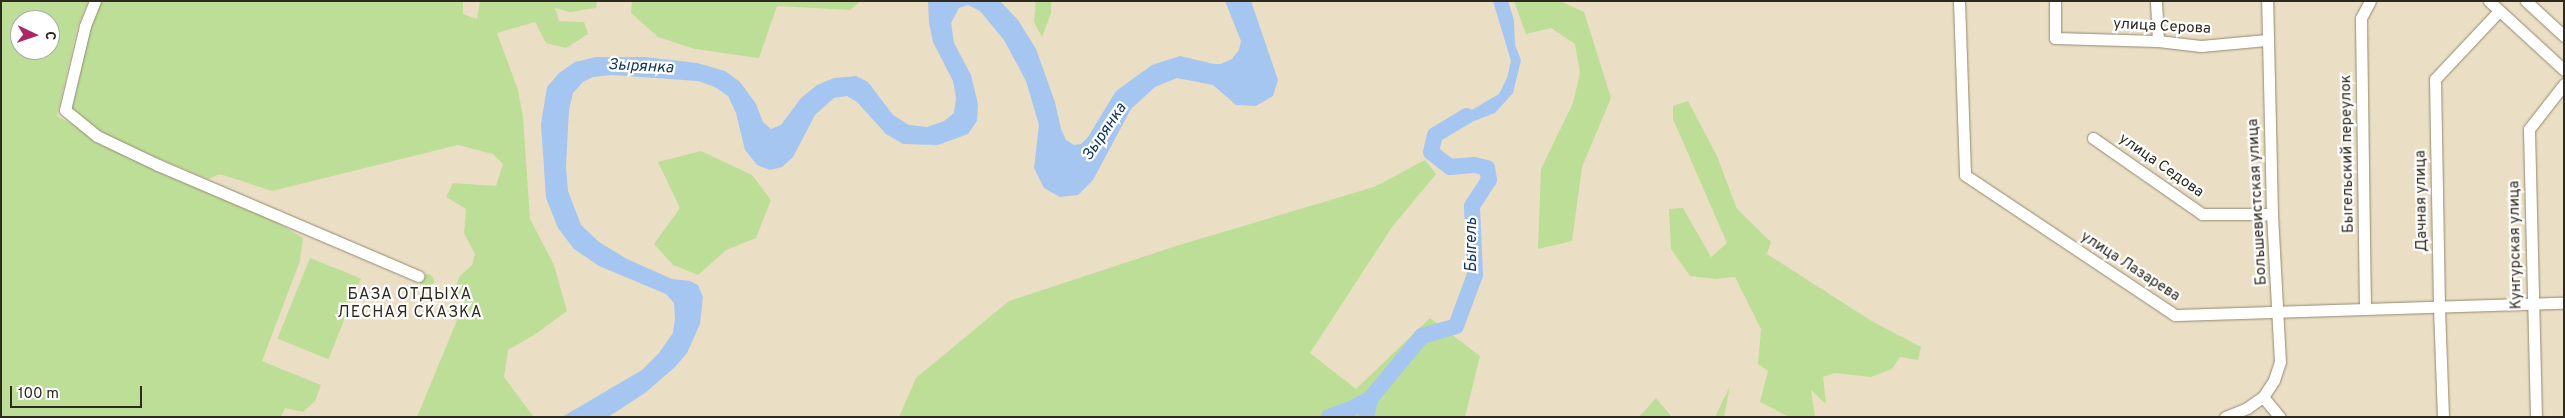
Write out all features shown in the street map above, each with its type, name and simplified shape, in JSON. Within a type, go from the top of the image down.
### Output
[{"type":"street","points":[[95,1],[85,26],[65,110],[97,136],[132,153],[418,276]]},
{"type":"street","name":"улица Лазарева","points":[[1959,1],[1965,175],[2175,315],[2533,305],[2564,302]]},
{"type":"street","name":"улица Серова","points":[[2055,1],[2056,38],[2158,41],[2201,46],[2267,40]]},
{"type":"street","points":[[2156,1],[2158,41]]},
{"type":"street","name":"Большевистская улица","points":[[2225,417],[2246,408],[2263,397],[2274,380],[2280,362],[2272,214],[2267,1]]},
{"type":"street","name":"Быгельский переулок","points":[[2365,309],[2361,18],[2370,1]]},
{"type":"street","points":[[2489,1],[2564,70]]},
{"type":"street","points":[[2526,1],[2564,36]]},
{"type":"street","name":"Дачная улица","points":[[2443,417],[2438,307],[2435,79],[2499,11]]},
{"type":"street","name":"Кунгурская улица","points":[[2536,417],[2529,129],[2564,84]]},
{"type":"street","name":"улица Седова","points":[[2093,138],[2202,214],[2272,214]]},
{"type":"street","points":[[2263,397],[2280,417]]},
{"type":"green space","points":[[1,1],[88,1],[77,29],[57,116],[160,171],[270,218],[303,238],[300,261],[262,361],[321,385],[315,401],[303,412],[285,408],[281,417],[1,417]]},
{"type":"green space","points":[[101,1],[463,1],[463,14],[477,19],[480,1],[597,1],[596,8],[570,12],[555,8],[559,21],[584,22],[588,34],[566,48],[546,43],[535,22],[497,33],[518,90],[523,117],[530,219],[554,265],[567,311],[534,335],[508,350],[504,377],[533,416],[417,417],[465,301],[455,288],[460,276],[472,265],[475,254],[464,233],[466,209],[446,197],[453,183],[496,186],[503,164],[493,154],[458,145],[272,191],[220,174],[208,179],[107,137],[72,108],[75,77],[93,15]]},
{"type":"green space","points":[[632,1],[861,1],[850,10],[777,6],[759,58],[695,49],[658,37],[631,13]]},
{"type":"green space","points":[[1036,1],[1051,1],[1051,13],[1042,37],[1034,22]]},
{"type":"green space","points":[[1514,1],[1560,1],[1584,12],[1611,98],[1582,167],[1572,241],[1538,249],[1541,169],[1573,103],[1580,73],[1575,44],[1551,28],[1526,34]]},
{"type":"green space","points":[[1688,101],[1717,156],[1737,209],[1771,242],[1767,254],[1870,320],[1921,347],[1918,360],[1900,357],[1892,369],[1871,377],[1834,373],[1823,377],[1826,404],[1811,390],[1815,417],[1789,417],[1760,402],[1768,371],[1758,364],[1761,329],[1735,277],[1716,279],[1690,276],[1671,249],[1669,209],[1683,208],[1711,257],[1727,243],[1673,119],[1673,106]]},
{"type":"green space","points":[[701,151],[752,175],[771,200],[756,238],[726,250],[698,275],[673,265],[654,244],[680,208],[658,162]]},
{"type":"green space","points":[[1425,160],[1436,174],[1392,227],[1310,353],[1356,389],[1430,318],[1480,356],[1465,417],[899,417],[916,378],[1009,301],[1176,246],[1374,187]]},
{"type":"green space","points":[[310,258],[361,279],[328,359],[277,339]]},
{"type":"green space","points":[[424,274],[430,274],[434,281],[430,288],[424,288],[420,284],[420,278]]},
{"type":"green space","points":[[1730,386],[1724,417],[1715,417]]},
{"type":"green space","points":[[1656,398],[1672,417],[1639,417]]},
{"type":"water","name":"Зырянка","points":[[928,1],[1000,1],[1018,20],[1036,49],[1055,102],[1061,129],[1066,140],[1074,145],[1081,144],[1088,137],[1116,91],[1152,65],[1180,56],[1214,64],[1221,64],[1232,59],[1239,50],[1241,41],[1225,1],[1251,1],[1278,80],[1273,96],[1256,106],[1236,105],[1213,85],[1177,78],[1155,87],[1131,109],[1093,180],[1078,195],[1060,197],[1044,188],[1034,168],[1039,125],[1026,81],[1004,40],[980,11],[968,5],[959,8],[951,23],[954,43],[971,75],[978,104],[977,121],[968,134],[938,145],[903,144],[886,134],[857,102],[847,96],[834,98],[815,115],[793,157],[782,167],[770,170],[757,165],[745,150],[736,113],[728,96],[715,87],[698,81],[612,75],[593,77],[583,82],[573,93],[569,110],[566,167],[568,191],[581,225],[599,242],[627,259],[672,279],[690,281],[698,285],[703,297],[700,324],[687,353],[675,367],[645,393],[608,417],[562,417],[642,370],[659,353],[673,333],[675,318],[674,303],[666,294],[599,266],[574,249],[558,228],[546,198],[541,124],[547,87],[559,73],[575,62],[596,57],[645,57],[697,63],[725,71],[740,82],[756,104],[763,122],[771,129],[781,125],[801,98],[817,85],[834,78],[856,76],[868,82],[893,115],[909,125],[927,127],[944,121],[954,113],[956,98],[953,81],[933,42],[929,23]]},
{"type":"water","points":[[1493,1],[1508,1],[1514,20],[1515,45],[1521,60],[1513,93],[1495,113],[1448,131],[1448,124],[1499,94],[1507,78],[1511,61]]},
{"type":"waterway","name":"Быгель","points":[[1366,417],[1370,399],[1422,336],[1456,326],[1475,275],[1472,206],[1489,180],[1487,168],[1474,165],[1450,167],[1431,152],[1435,135],[1467,116]]},
{"type":"waterway","points":[[1329,417],[1351,409],[1370,399]]},
{"type":"district","name":"БАЗА ОТДЫХА ЛЕСНАЯ СКАЗКА","points":[[410,304]]}]
